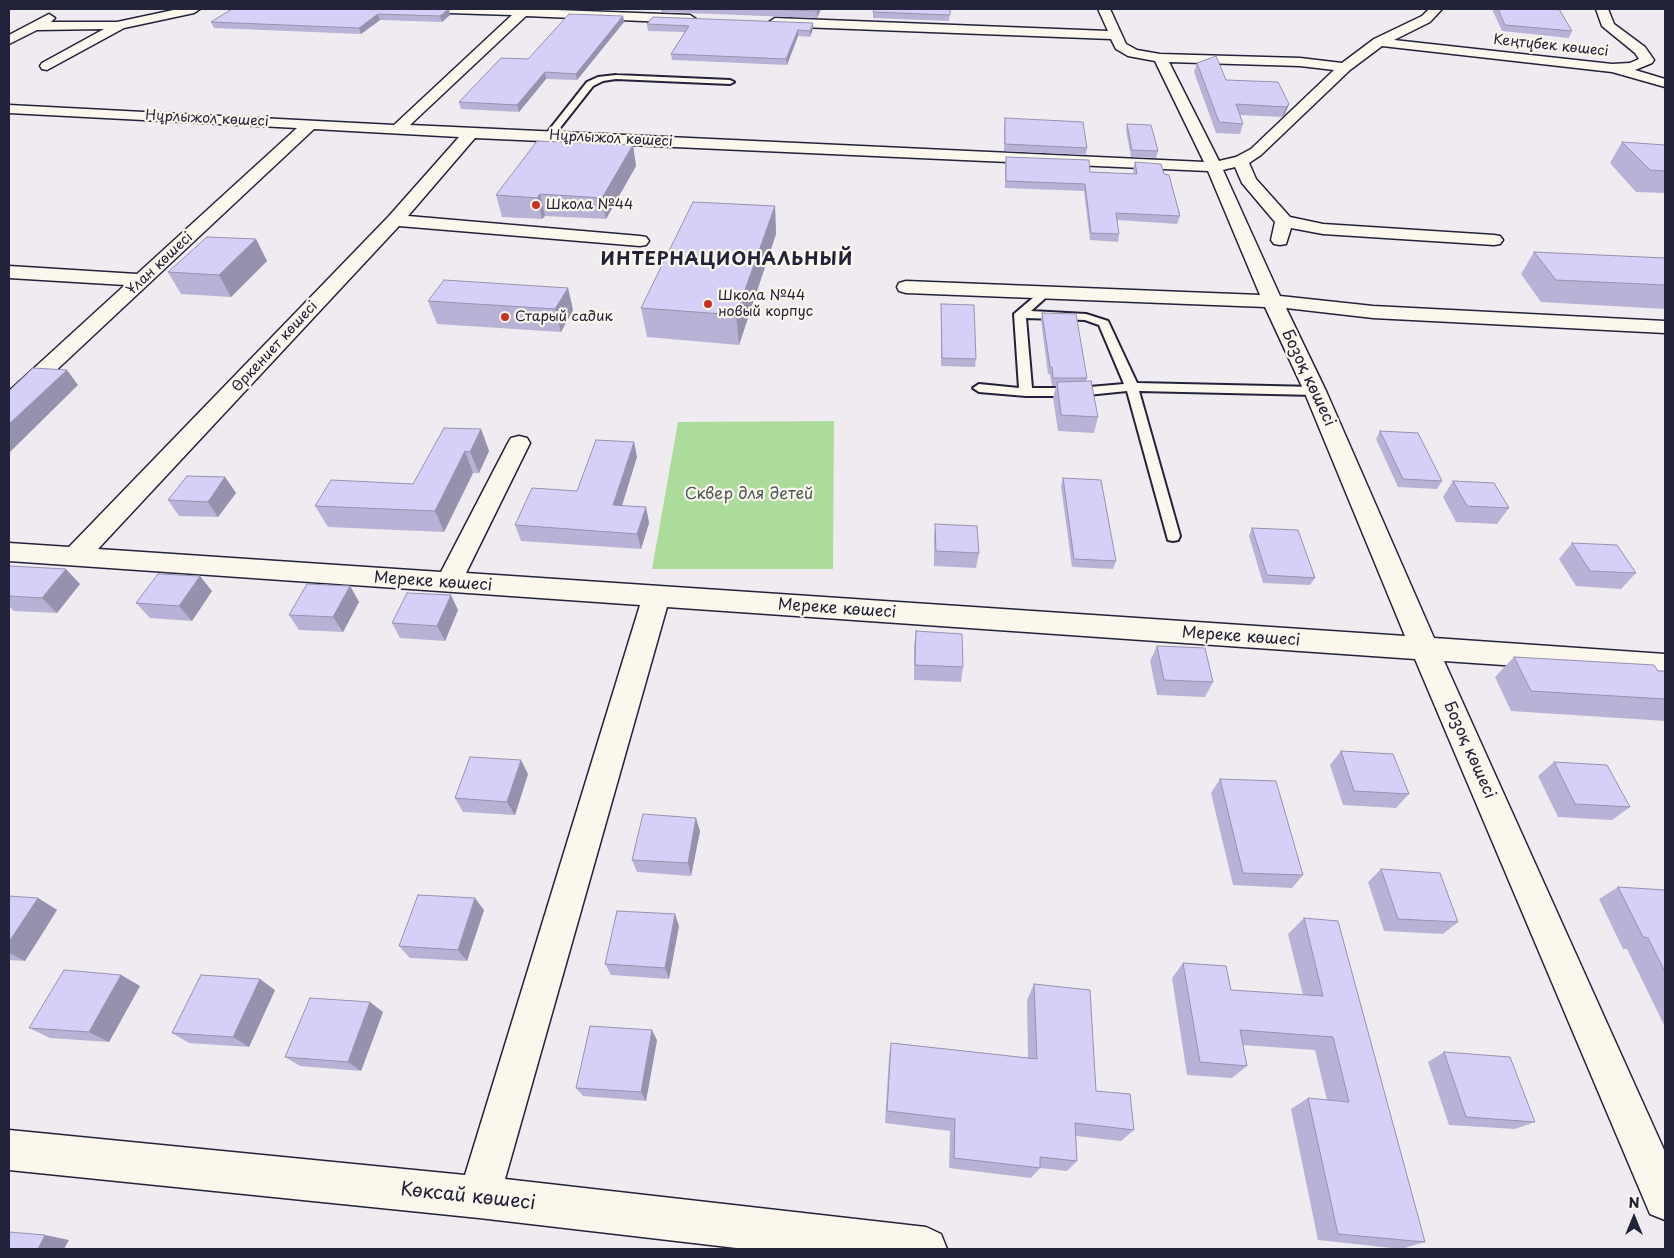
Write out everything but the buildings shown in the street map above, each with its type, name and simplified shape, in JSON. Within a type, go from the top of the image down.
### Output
[{"type":"street","points":[[34,26],[120,25],[194,9]]},
{"type":"street","points":[[449,9],[524,12],[639,12],[706,19]]},
{"type":"street","points":[[1104,9],[1121,46],[1133,52],[1206,66],[1300,62],[1345,67]]},
{"type":"street","points":[[1436,9],[1426,19],[1379,42],[1345,67],[1256,152],[1241,161],[1248,180],[1284,221],[1323,229],[1494,240]]},
{"type":"street","name":"Кеңтүбек көшесі","points":[[1379,42],[1612,68],[1632,67],[1647,60],[1640,50],[1608,26],[1602,9]]},
{"type":"street","points":[[399,128],[524,12]]},
{"type":"street","points":[[9,40],[57,13]]},
{"type":"street","points":[[765,22],[1115,35]]},
{"type":"street","points":[[47,66],[120,25]]},
{"type":"street","name":"Бозоқ көшесі","points":[[1160,58],[1214,167],[1272,301],[1315,391],[1425,650],[1665,1199]]},
{"type":"street","points":[[1612,68],[1665,83]]},
{"type":"street","name":"Нұрлыжол көшесі","points":[[9,109],[471,133],[1214,167],[1241,161]]},
{"type":"street","name":"Ұлан көшесі","points":[[9,402],[144,280],[311,124]]},
{"type":"street","name":"Өркениет көшесі","points":[[75,557],[395,220],[471,133]]},
{"type":"street","points":[[395,220],[640,241]]},
{"type":"street","points":[[1280,240],[1284,221]]},
{"type":"street","points":[[9,272],[144,280]]},
{"type":"street","name":"Бозоқ көшесі","points":[[906,287],[1272,301],[1372,312],[1665,327]]},
{"type":"street","points":[[448,583],[519,443]]},
{"type":"street","name":"Мереке көшесі","points":[[9,552],[1665,665]]},
{"type":"street","points":[[479,1198],[656,597]]},
{"type":"street","name":"Көксай көшесі","points":[[9,1150],[479,1198],[926,1249]]},
{"type":"lane","points":[[549,136],[590,84],[601,79],[616,77],[730,82]]},
{"type":"lane","points":[[1020,314],[1045,293]]},
{"type":"lane","points":[[1020,314],[1086,317],[1104,323],[1132,387],[1172,536]]},
{"type":"lane","points":[[1020,314],[1026,392]]},
{"type":"lane","points":[[979,388],[1026,392],[1078,392],[1132,387],[1315,391]]},
{"type":"green space","name":"Сквер для детей","points":[[834,421],[833,569],[652,569],[678,422]]},
{"type":"place","name":"Школа №44","points":[[536,205]]},
{"type":"place","name":"Школа №44 новый корпус","points":[[708,304]]},
{"type":"place","name":"Старый садик","points":[[505,317]]},
{"type":"district","name":"ИНТЕРНАЦИОНАЛЬНЫЙ","points":[[727,260]]}]
